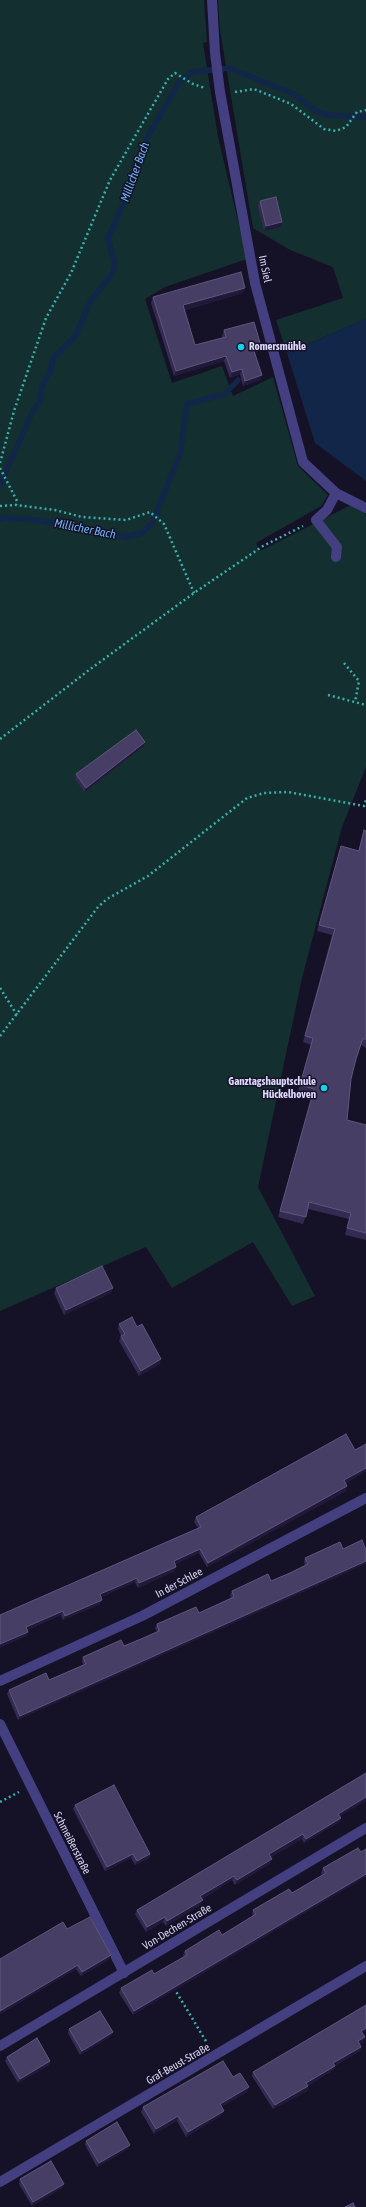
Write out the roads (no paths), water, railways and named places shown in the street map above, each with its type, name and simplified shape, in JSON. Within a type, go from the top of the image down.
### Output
[{"type":"street","name":"Im Siel","points":[[212,0],[218,81],[255,283],[303,462],[336,493],[366,508]]},
{"type":"street","points":[[336,493],[326,510],[316,520],[337,546],[336,557]]},
{"type":"street","name":"In der Schlee","points":[[0,1681],[142,1616],[366,1498]]},
{"type":"street","name":"Schmeißerstraße","points":[[0,1724],[124,1973]]},
{"type":"street","name":"Von-Dechen-Straße","points":[[0,2046],[366,1828]]},
{"type":"street","name":"Graf-Beust-Straße","points":[[0,2182],[366,1966]]},
{"type":"water","points":[[366,319],[366,481],[315,443],[287,353]]},
{"type":"waterway","name":"Millicher Bach","points":[[0,485],[32,413],[41,400],[41,388],[50,372],[53,359],[75,336],[92,299],[111,276],[115,266],[108,238],[132,185],[135,166],[146,140],[179,82],[193,72],[229,68],[294,94],[316,111],[329,115],[366,117]]},
{"type":"waterway","name":"Millicher Bach","points":[[0,520],[3,518],[36,520],[127,537],[142,533],[152,523],[180,454],[187,404],[225,394],[238,380]]},
{"type":"place","name":"Romersmühle","points":[[241,347]]},
{"type":"place","name":"Ganztagshauptschule Hückelhoven","points":[[324,1088]]}]
